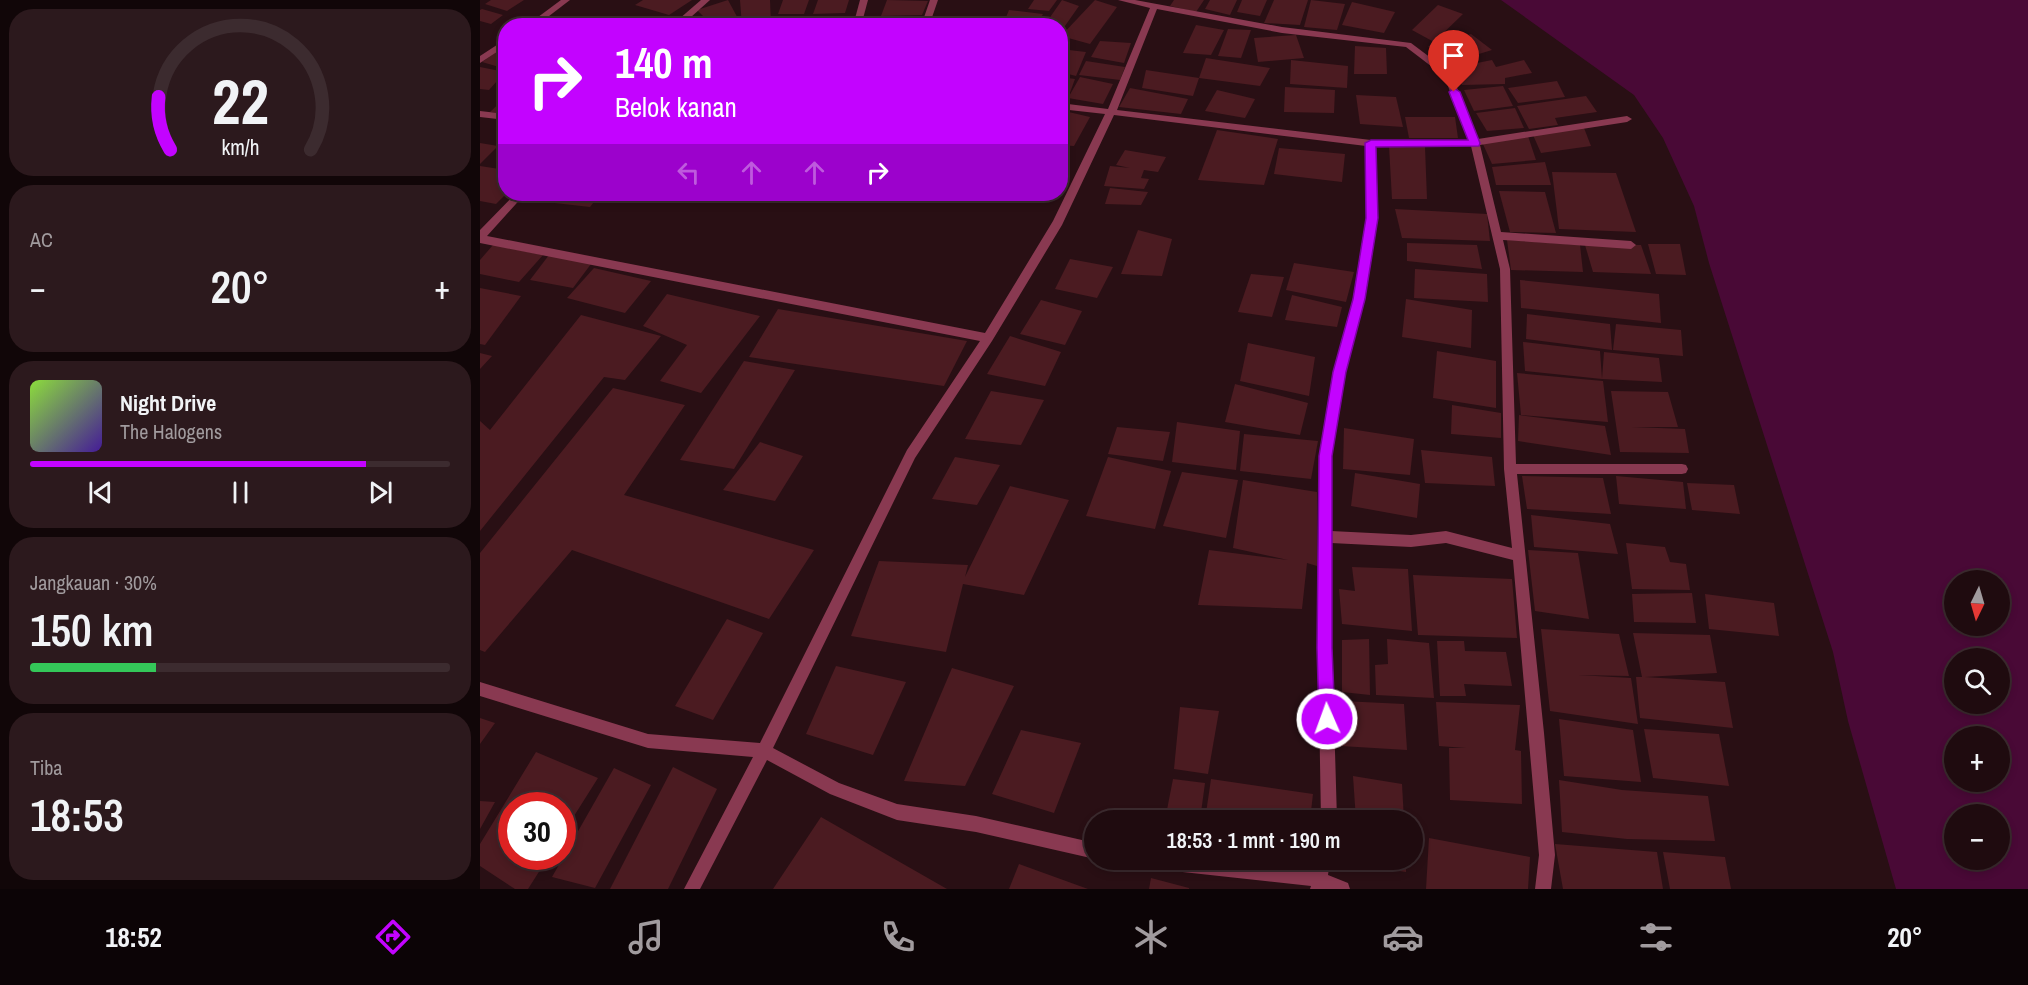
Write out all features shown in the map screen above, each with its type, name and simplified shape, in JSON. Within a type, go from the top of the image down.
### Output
[{"type":"street","points":[[541,18],[566,0]]},
{"type":"street","points":[[685,18],[706,0]]},
{"type":"street","points":[[860,18],[864,0]]},
{"type":"street","points":[[928,18],[934,0]]},
{"type":"street","points":[[1122,0],[1282,30],[1408,45],[1448,75],[1475,143],[1505,269],[1510,469],[1547,855],[1543,889]]},
{"type":"street","points":[[692,889],[764,751],[911,454],[988,338],[1058,222],[1111,112],[1154,7]]},
{"type":"street","points":[[480,60],[498,48]]},
{"type":"street","points":[[1068,107],[1371,143],[1475,143],[1627,119]]},
{"type":"street","points":[[480,114],[498,116]]},
{"type":"street","points":[[1329,810],[1324,648],[1325,456],[1339,372],[1359,299],[1372,218],[1371,143]]},
{"type":"street","points":[[480,238],[514,201]]},
{"type":"street","points":[[1498,236],[1631,245]]},
{"type":"street","points":[[480,238],[988,338]]},
{"type":"street","points":[[1510,469],[1682,469]]},
{"type":"street","points":[[1326,537],[1411,541],[1446,537],[1519,556]]},
{"type":"street","points":[[480,689],[648,741],[764,751],[835,789],[897,812],[976,824],[1084,849]]},
{"type":"street","points":[[1218,870],[1342,889]]},
{"type":"shaded area","points":[[1501,0],[2028,0],[2028,889],[1896,889],[1848,721],[1833,652],[1709,263],[1694,206],[1663,138],[1634,95]]},
{"type":"building","points":[[491,0],[524,0],[507,11],[485,4]]},
{"type":"building","points":[[643,0],[692,0],[669,15],[635,5]]},
{"type":"building","points":[[728,0],[738,18],[705,18],[697,10]]},
{"type":"building","points":[[740,0],[770,0],[771,18],[741,18]]},
{"type":"building","points":[[783,0],[809,0],[804,14],[778,14]]},
{"type":"building","points":[[818,0],[849,0],[845,13],[813,14]]},
{"type":"building","points":[[887,0],[928,1],[922,15],[881,16]]},
{"type":"building","points":[[1034,0],[1057,0],[1049,11],[1028,9]]},
{"type":"building","points":[[1062,0],[1079,6],[1068,22],[1068,18],[1050,18]]},
{"type":"building","points":[[1095,0],[1117,7],[1090,44],[1068,38],[1068,29]]},
{"type":"building","points":[[1174,0],[1204,0],[1196,12],[1170,6]]},
{"type":"building","points":[[1210,0],[1237,0],[1230,15],[1205,9]]},
{"type":"building","points":[[1242,0],[1267,0],[1260,16],[1237,12]]},
{"type":"building","points":[[1274,0],[1308,0],[1300,25],[1264,23]]},
{"type":"building","points":[[1311,0],[1345,4],[1337,30],[1304,27]]},
{"type":"building","points":[[1352,2],[1395,12],[1384,33],[1342,25]]},
{"type":"building","points":[[1438,5],[1463,14],[1434,42],[1412,30]]},
{"type":"building","points":[[480,10],[503,15],[491,24],[480,21]]},
{"type":"building","points":[[1009,10],[1043,14],[1041,18],[1006,18]]},
{"type":"building","points":[[815,17],[854,17],[853,18]]},
{"type":"building","points":[[1196,25],[1224,30],[1211,55],[1183,53]]},
{"type":"building","points":[[1228,29],[1251,30],[1241,58],[1218,56]]},
{"type":"building","points":[[1471,34],[1492,50],[1446,64],[1428,46]]},
{"type":"building","points":[[1296,35],[1304,58],[1258,62],[1254,38]]},
{"type":"building","points":[[1100,41],[1131,43],[1124,63],[1091,57]]},
{"type":"building","points":[[1355,46],[1386,48],[1387,74],[1354,74]]},
{"type":"building","points":[[1068,50],[1086,52],[1076,76],[1068,74]]},
{"type":"building","points":[[498,51],[498,67],[482,62]]},
{"type":"building","points":[[1206,58],[1270,68],[1260,86],[1199,78]]},
{"type":"building","points":[[1291,60],[1348,66],[1347,88],[1290,84]]},
{"type":"building","points":[[1492,60],[1496,67],[1524,60],[1532,73],[1505,78],[1505,84],[1462,85],[1452,68]]},
{"type":"building","points":[[1086,61],[1125,67],[1120,80],[1079,75]]},
{"type":"building","points":[[480,67],[498,71],[498,80],[489,90],[480,89]]},
{"type":"building","points":[[1146,70],[1199,78],[1193,96],[1142,88]]},
{"type":"building","points":[[1080,77],[1113,84],[1103,104],[1068,98]]},
{"type":"building","points":[[1068,78],[1075,79],[1068,98]]},
{"type":"building","points":[[1557,81],[1565,97],[1518,103],[1508,88]]},
{"type":"building","points":[[1503,86],[1513,106],[1474,111],[1464,90]]},
{"type":"building","points":[[1285,87],[1335,90],[1334,113],[1284,112]]},
{"type":"building","points":[[1130,88],[1188,99],[1181,114],[1119,107]]},
{"type":"building","points":[[1217,90],[1255,99],[1245,118],[1205,111]]},
{"type":"building","points":[[1356,95],[1396,97],[1403,127],[1360,124]]},
{"type":"building","points":[[1586,96],[1597,112],[1555,118],[1558,125],[1529,129],[1517,106]]},
{"type":"building","points":[[498,104],[498,113],[490,112]]},
{"type":"building","points":[[1515,108],[1524,128],[1487,131],[1476,113]]},
{"type":"building","points":[[1068,112],[1090,117],[1074,146],[1068,146]]},
{"type":"building","points":[[1405,117],[1455,117],[1458,138],[1409,138]]},
{"type":"building","points":[[1584,128],[1591,146],[1541,153],[1533,135]]},
{"type":"building","points":[[1217,130],[1278,139],[1264,185],[1198,180]]},
{"type":"building","points":[[1528,136],[1536,160],[1492,164],[1482,142]]},
{"type":"building","points":[[480,143],[498,146],[480,164]]},
{"type":"building","points":[[1389,146],[1425,147],[1427,199],[1392,199]]},
{"type":"building","points":[[1279,148],[1345,154],[1342,182],[1274,174]]},
{"type":"building","points":[[1125,150],[1166,157],[1158,172],[1144,170],[1141,178],[1149,179],[1144,189],[1104,186],[1110,166],[1130,168],[1116,165]]},
{"type":"building","points":[[1545,162],[1551,185],[1496,185],[1492,167]]},
{"type":"building","points":[[480,166],[498,169],[499,201],[496,204],[480,201]]},
{"type":"building","points":[[1552,172],[1616,173],[1636,232],[1559,229]]},
{"type":"building","points":[[1110,188],[1148,192],[1141,205],[1105,204]]},
{"type":"building","points":[[1499,191],[1545,192],[1556,233],[1510,232]]},
{"type":"building","points":[[537,201],[595,201],[590,207]]},
{"type":"building","points":[[1395,209],[1487,214],[1490,241],[1402,238]]},
{"type":"building","points":[[1138,230],[1172,239],[1162,276],[1121,274]]},
{"type":"building","points":[[1507,240],[1580,245],[1583,272],[1511,270]]},
{"type":"building","points":[[1407,243],[1477,245],[1482,269],[1407,261]]},
{"type":"building","points":[[1648,244],[1680,244],[1686,275],[1656,274]]},
{"type":"building","points":[[493,245],[543,255],[519,282],[480,274],[480,260]]},
{"type":"building","points":[[1585,245],[1641,245],[1651,274],[1593,272]]},
{"type":"building","points":[[549,255],[591,264],[573,288],[530,280]]},
{"type":"building","points":[[1070,259],[1113,267],[1097,298],[1055,289]]},
{"type":"building","points":[[1294,263],[1354,272],[1346,302],[1286,290]]},
{"type":"building","points":[[594,268],[651,281],[625,313],[567,298]]},
{"type":"building","points":[[1415,269],[1487,274],[1488,302],[1414,298]]},
{"type":"building","points":[[1251,274],[1284,277],[1272,317],[1238,312]]},
{"type":"building","points":[[1520,280],[1659,294],[1661,323],[1521,308]]},
{"type":"building","points":[[480,288],[521,296],[485,345],[480,344]]},
{"type":"building","points":[[667,294],[760,316],[701,393],[660,381],[687,345],[643,326]]},
{"type":"building","points":[[1292,295],[1342,307],[1337,327],[1285,320]]},
{"type":"building","points":[[1406,299],[1472,310],[1471,348],[1402,337]]},
{"type":"building","points":[[1041,300],[1082,311],[1065,345],[1020,334]]},
{"type":"building","points":[[778,309],[967,341],[944,386],[749,357]]},
{"type":"building","points":[[1527,314],[1610,324],[1612,350],[1526,339]]},
{"type":"building","points":[[581,315],[661,336],[625,380],[604,377],[480,531],[480,421],[490,430]]},
{"type":"building","points":[[1616,324],[1681,330],[1683,356],[1613,350]]},
{"type":"building","points":[[1010,336],[1061,352],[1045,386],[987,374]]},
{"type":"building","points":[[1523,342],[1600,351],[1602,379],[1525,371]]},
{"type":"building","points":[[1248,343],[1315,357],[1309,396],[1240,381]]},
{"type":"building","points":[[1437,351],[1496,361],[1496,408],[1433,398]]},
{"type":"building","points":[[1604,352],[1659,358],[1662,382],[1602,379]]},
{"type":"building","points":[[480,353],[492,356],[480,369]]},
{"type":"building","points":[[744,361],[795,370],[734,469],[680,460]]},
{"type":"building","points":[[1517,373],[1603,381],[1608,422],[1521,415]]},
{"type":"building","points":[[1235,384],[1308,403],[1300,435],[1225,422]]},
{"type":"building","points":[[613,388],[685,405],[624,495],[814,550],[769,619],[572,550],[485,652],[480,650],[480,553]]},
{"type":"building","points":[[991,391],[1044,400],[1021,445],[965,439]]},
{"type":"building","points":[[1611,391],[1668,392],[1678,427],[1632,427],[1685,429],[1689,453],[1620,452]]},
{"type":"building","points":[[1452,405],[1501,413],[1501,438],[1451,434]]},
{"type":"building","points":[[1519,415],[1605,426],[1611,455],[1518,441]]},
{"type":"building","points":[[1177,422],[1240,431],[1236,470],[1172,462]]},
{"type":"building","points":[[1117,427],[1170,432],[1163,461],[1108,454]]},
{"type":"building","points":[[1344,428],[1414,439],[1410,475],[1343,469]]},
{"type":"building","points":[[1244,434],[1318,441],[1311,479],[1240,471]]},
{"type":"building","points":[[760,442],[803,456],[775,501],[723,490]]},
{"type":"building","points":[[1421,450],[1492,457],[1495,486],[1425,483]]},
{"type":"building","points":[[955,457],[1000,465],[977,505],[932,499]]},
{"type":"building","points":[[1108,457],[1171,471],[1155,529],[1086,516]]},
{"type":"building","points":[[1182,472],[1238,480],[1226,538],[1163,526]]},
{"type":"building","points":[[1355,473],[1420,484],[1417,518],[1351,506]]},
{"type":"building","points":[[1522,476],[1603,478],[1611,514],[1527,509]]},
{"type":"building","points":[[1616,476],[1683,482],[1686,509],[1619,504]]},
{"type":"building","points":[[1243,480],[1317,492],[1317,566],[1307,563],[1302,609],[1198,605],[1209,550],[1288,560],[1233,548]]},
{"type":"building","points":[[1687,483],[1734,485],[1740,514],[1692,510]]},
{"type":"building","points":[[1010,486],[1069,500],[1024,595],[963,584],[946,652],[851,636],[879,561],[968,565],[965,577]]},
{"type":"building","points":[[1531,515],[1610,524],[1618,554],[1534,547]]},
{"type":"building","points":[[1626,543],[1665,547],[1670,562],[1686,564],[1690,590],[1632,589]]},
{"type":"building","points":[[1528,550],[1578,553],[1589,619],[1535,611]]},
{"type":"building","points":[[1352,567],[1408,569],[1412,631],[1342,624],[1339,589],[1355,591]]},
{"type":"building","points":[[1413,575],[1512,579],[1517,638],[1418,635]]},
{"type":"building","points":[[1692,593],[1696,623],[1634,622],[1632,594]]},
{"type":"building","points":[[1705,594],[1774,603],[1779,636],[1709,629]]},
{"type":"building","points":[[727,619],[763,633],[713,720],[675,706]]},
{"type":"building","points":[[1541,629],[1619,634],[1629,676],[1578,675],[1631,678],[1638,724],[1550,711]]},
{"type":"building","points":[[1633,633],[1710,635],[1717,673],[1645,677],[1725,682],[1733,728],[1640,718],[1636,677],[1642,677]]},
{"type":"building","points":[[1369,639],[1370,695],[1342,692],[1342,640]]},
{"type":"building","points":[[1387,639],[1429,643],[1434,698],[1376,695],[1375,665],[1388,664]]},
{"type":"building","points":[[1437,641],[1464,641],[1465,651],[1506,652],[1512,686],[1464,684],[1466,696],[1440,696]]},
{"type":"building","points":[[836,666],[906,682],[873,755],[806,734]]},
{"type":"building","points":[[952,668],[1014,686],[965,786],[904,781]]},
{"type":"building","points":[[1342,701],[1404,704],[1407,750],[1341,746]]},
{"type":"building","points":[[1436,702],[1520,705],[1515,750],[1521,751],[1522,804],[1450,800],[1449,748],[1466,748],[1439,746]]},
{"type":"building","points":[[1180,707],[1219,711],[1208,774],[1174,769]]},
{"type":"building","points":[[480,718],[495,723],[480,744]]},
{"type":"building","points":[[1559,719],[1633,730],[1641,782],[1564,776]]},
{"type":"building","points":[[1644,729],[1719,734],[1729,786],[1653,778]]},
{"type":"building","points":[[1021,730],[1081,743],[1054,813],[992,794]]},
{"type":"building","points":[[536,752],[598,778],[576,813],[576,792],[512,792]]},
{"type":"building","points":[[673,767],[717,789],[668,889],[610,889]]},
{"type":"building","points":[[614,768],[651,785],[595,888],[552,877],[556,870],[576,870],[576,835]]},
{"type":"building","points":[[1353,776],[1402,784],[1403,810],[1355,810]]},
{"type":"building","points":[[1173,779],[1205,783],[1201,810],[1167,810]]},
{"type":"building","points":[[1211,779],[1313,794],[1311,810],[1206,810]]},
{"type":"building","points":[[1559,780],[1622,790],[1708,796],[1715,841],[1627,839],[1562,832]]},
{"type":"building","points":[[480,801],[495,802],[480,829]]},
{"type":"building","points":[[498,814],[498,870],[540,870],[528,889],[515,889],[480,866],[480,844]]},
{"type":"building","points":[[821,817],[947,889],[773,889]]},
{"type":"building","points":[[1429,838],[1530,857],[1528,889],[1426,889]]},
{"type":"building","points":[[1555,844],[1657,852],[1663,889],[1563,889]]},
{"type":"building","points":[[1663,852],[1725,857],[1731,889],[1670,889]]},
{"type":"building","points":[[1019,864],[1088,889],[1009,889]]},
{"type":"building","points":[[1151,878],[1189,888],[1189,889],[1149,889]]},
{"type":"route","points":[[1327,719],[1324,648],[1325,456],[1339,372],[1359,299],[1372,218],[1371,143],[1475,143],[1454,92]]}]
